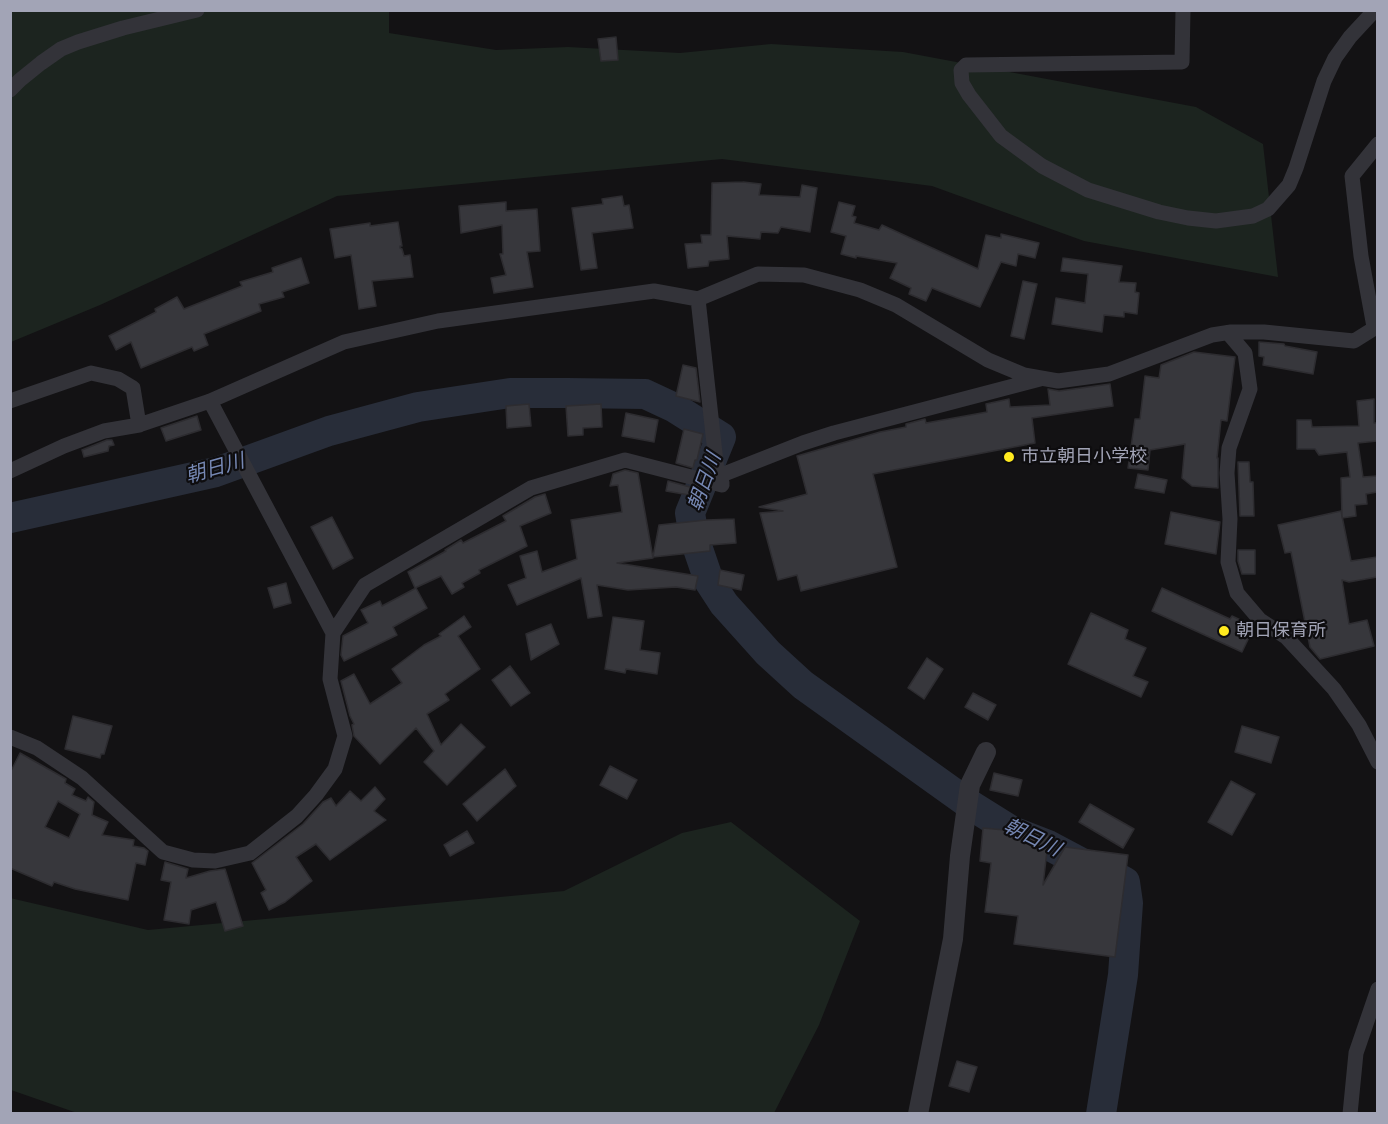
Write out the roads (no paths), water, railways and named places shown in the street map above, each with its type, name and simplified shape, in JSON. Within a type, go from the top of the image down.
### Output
[{"type":"street","points":[[10,90],[41,63],[78,42],[123,28],[197,10]]},
{"type":"street","points":[[1183,10],[1182,62],[966,65],[961,70],[962,83],[1001,136],[1042,166],[1088,190],[1159,212],[1188,218],[1216,221],[1252,216],[1268,209],[1289,185],[1324,81],[1335,58],[1350,37],[1375,10]]},
{"type":"street","points":[[10,471],[63,446],[104,431],[139,425],[210,401],[344,342],[438,321],[654,291],[698,299],[758,274],[804,275],[860,290],[896,305],[988,360],[1024,375],[1058,381],[1109,374],[1212,335],[1264,332],[1354,341],[1376,327],[1361,256],[1352,176],[1377,144]]},
{"type":"street","points":[[10,737],[37,748],[82,778],[164,852],[193,860],[215,861],[250,853],[297,816],[335,769],[345,736],[330,679],[333,633],[365,585],[531,488],[625,460],[722,485],[719,476],[698,299]]},
{"type":"street","points":[[1228,333],[1245,353],[1250,389],[1228,448],[1228,562],[1237,593],[1260,620],[1286,637],[1334,689],[1359,725],[1377,762]]},
{"type":"street","points":[[10,401],[92,372],[118,379],[133,388],[139,425]]},
{"type":"street","points":[[719,476],[834,433],[1047,378]]},
{"type":"street","points":[[210,401],[333,633]]},
{"type":"street","points":[[918,1113],[953,939],[960,856],[970,785],[986,752]]},
{"type":"street","points":[[1350,1113],[1356,1053],[1377,989]]},
{"type":"waterway","name":"朝日川","points":[[10,518],[216,472],[329,431],[418,407],[510,393],[567,393],[645,394],[675,408],[721,437],[690,513],[694,537],[709,581],[724,604],[768,653],[803,685],[972,806],[1012,831],[1048,845],[1125,882],[1128,903],[1123,975],[1101,1114]]},
{"type":"place","name":"市立朝日小学校","points":[[1009,457]]},
{"type":"place","name":"朝日保育所","points":[[1224,631]]}]
